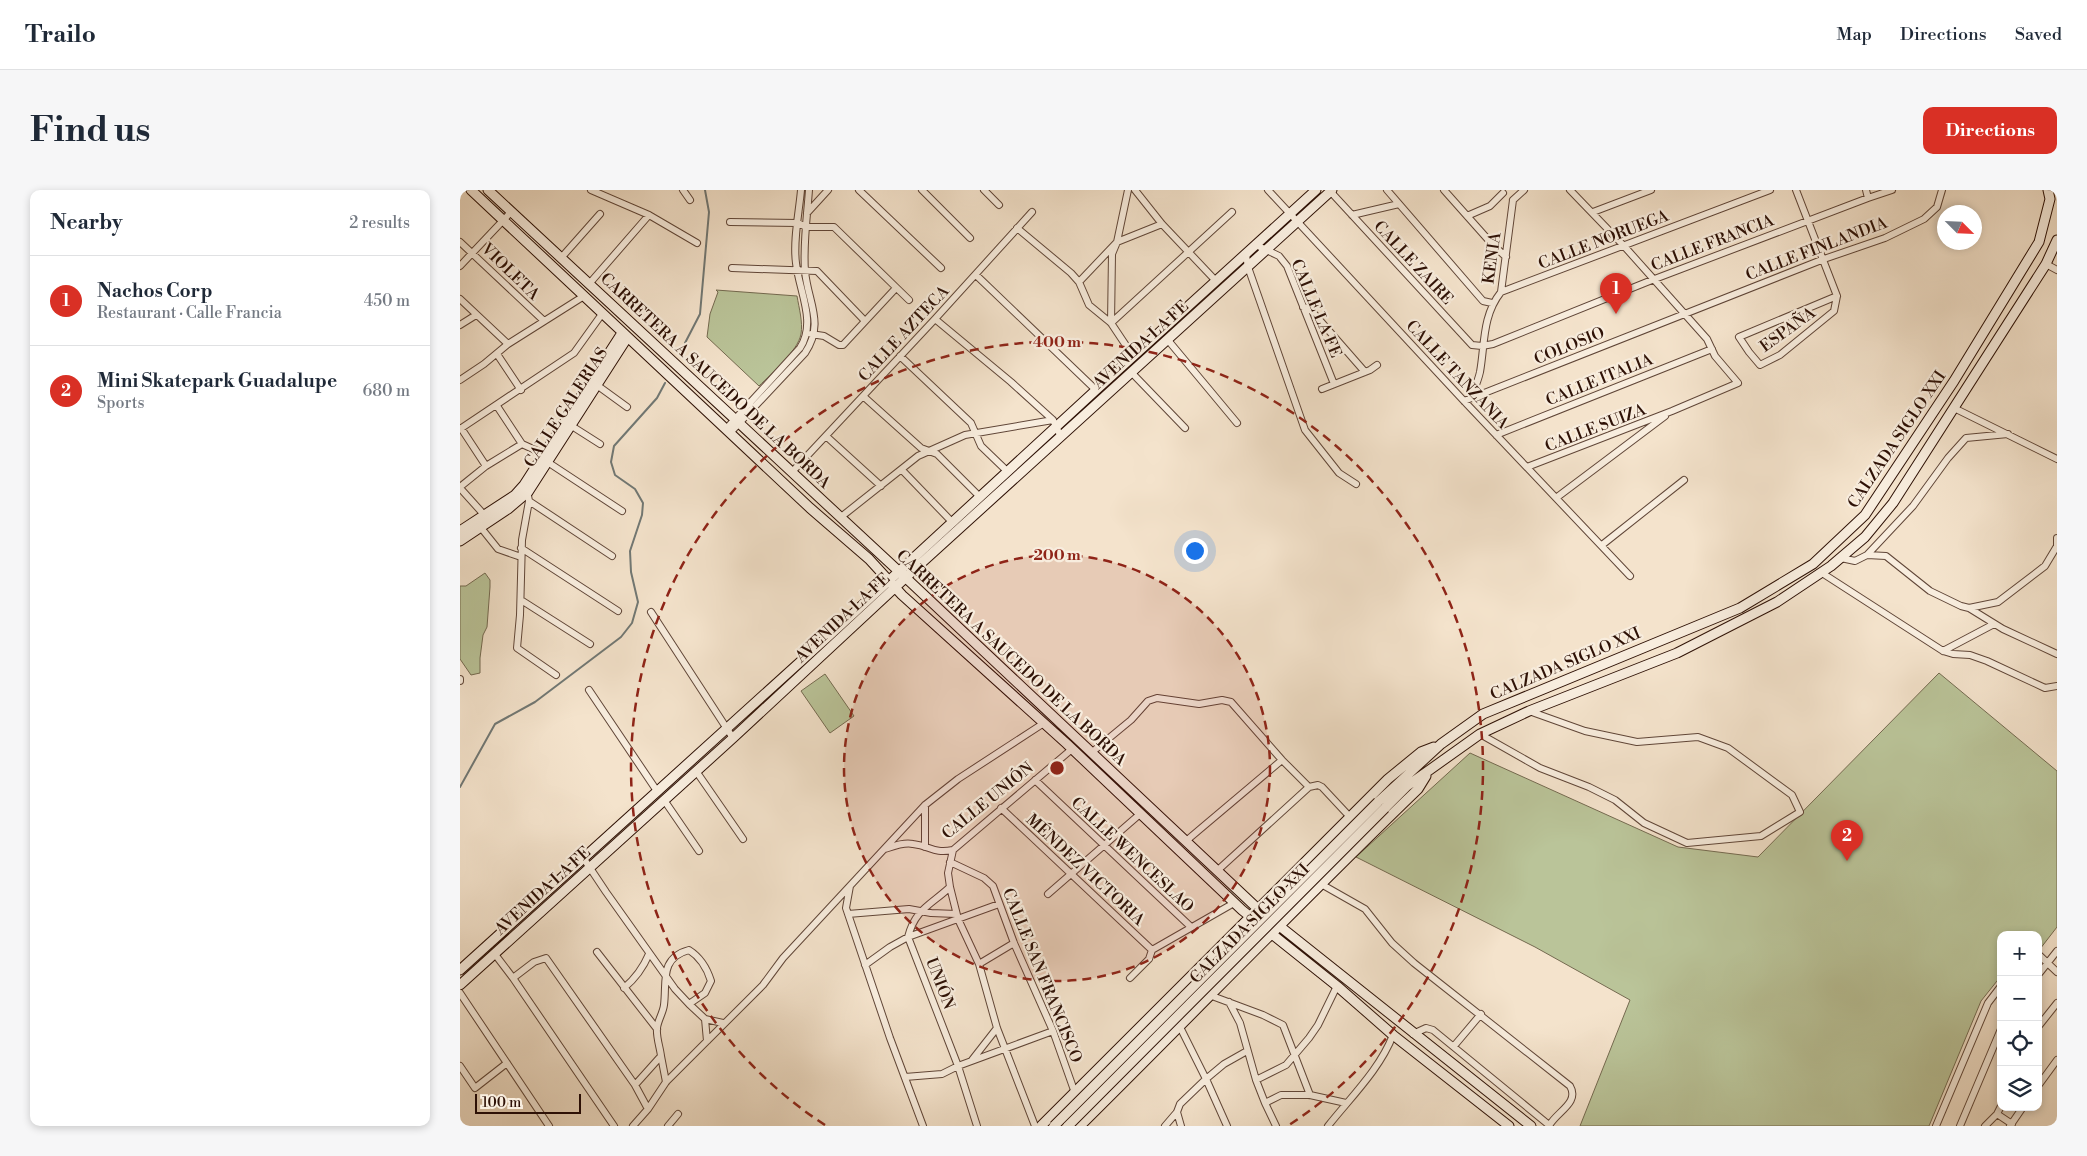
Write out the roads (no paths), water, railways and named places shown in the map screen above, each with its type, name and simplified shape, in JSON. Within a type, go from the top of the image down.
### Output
[{"type":"street","name":"CARRETERA A SAUCEDO DE LA BORDA","points":[[471,190],[625,336],[1072,749],[1250,918],[1337,986],[1393,1035],[1509,1126]]},
{"type":"street","name":"CARRETERA A SAUCEDO DE LA BORDA","points":[[488,190],[903,574],[1258,909],[1413,1034],[1532,1126]]},
{"type":"street","points":[[591,190],[649,215],[698,242]]},
{"type":"street","points":[[683,190],[690,200]]},
{"type":"street","points":[[801,190],[796,264],[802,272]]},
{"type":"street","points":[[728,431],[805,353],[811,334],[807,318],[802,272],[809,190]]},
{"type":"street","points":[[798,221],[828,190]]},
{"type":"street","points":[[859,190],[941,268]]},
{"type":"street","points":[[922,190],[970,238]]},
{"type":"street","points":[[984,190],[999,206]]},
{"type":"street","points":[[1111,323],[1112,254],[1117,242],[1128,190]]},
{"type":"street","points":[[1135,190],[1162,224],[1216,281]]},
{"type":"street","name":"CALLE TANZANIA","points":[[1268,190],[1630,576]]},
{"type":"street","name":"AVENIDA LA FE","points":[[460,970],[889,580],[903,574],[1061,438],[1167,338],[1266,250],[1316,190]]},
{"type":"street","name":"AVENIDA LA FE","points":[[460,985],[896,588],[903,574],[1055,424],[1096,390],[1256,245],[1330,190]]},
{"type":"street","name":"CALLE ZAIRE","points":[[1330,190],[1472,345],[1482,346]]},
{"type":"street","points":[[1386,190],[1483,301],[1492,303]]},
{"type":"street","points":[[1444,190],[1506,257]]},
{"type":"street","points":[[1467,216],[1490,206],[1502,192],[1513,200],[1524,190]]},
{"type":"street","points":[[1570,190],[1624,246],[1712,348]]},
{"type":"street","points":[[1593,212],[1651,190]]},
{"type":"street","name":"CALLE NORUEGA","points":[[1501,292],[1770,190]]},
{"type":"street","points":[[1796,190],[1837,296]]},
{"type":"street","points":[[1866,190],[1868,198]]},
{"type":"street","name":"CALLE FRANCIA","points":[[1482,346],[1493,344],[1652,280],[1892,190]]},
{"type":"street","name":"CALLE FINLANDIA","points":[[1684,314],[1824,259],[1885,238],[1924,219],[1937,207],[1942,190]]},
{"type":"street","name":"CALZADA SIGLO XXI","points":[[1068,1126],[1441,744],[1483,714],[1740,608],[1813,564],[1865,515],[1954,381],[2039,242],[2050,199],[2048,190]]},
{"type":"street","name":"KENIA","points":[[1471,398],[1480,373],[1482,346],[1488,315],[1492,303],[1501,292],[1513,200]]},
{"type":"street","points":[[1352,215],[1399,204]]},
{"type":"street","points":[[460,266],[511,212]]},
{"type":"street","name":"CALLE AZTECA","points":[[792,472],[976,275],[1032,212]]},
{"type":"street","points":[[1111,323],[1232,212]]},
{"type":"street","points":[[561,258],[600,214]]},
{"type":"street","points":[[589,284],[649,215]]},
{"type":"street","points":[[730,222],[798,221],[806,227],[834,227],[908,300]]},
{"type":"street","points":[[1079,282],[1117,242],[1162,224]]},
{"type":"street","points":[[1017,228],[1071,273],[1079,282],[1089,305],[1111,323],[1133,356]]},
{"type":"street","name":"CALZADA SIGLO XXI","points":[[1054,1126],[1270,911],[1382,805],[1407,786],[1427,774],[1480,734],[1529,711],[1677,652],[1777,602],[1822,573],[1865,537],[1893,503],[2046,264],[2057,240]]},
{"type":"street","name":"VIOLETA","points":[[460,242],[543,320]]},
{"type":"street","name":"CALLE LA FE","points":[[1256,245],[1278,256],[1287,266],[1334,384]]},
{"type":"street","points":[[1246,255],[1248,267],[1305,430],[1339,473],[1356,484]]},
{"type":"street","points":[[2046,264],[2057,270]]},
{"type":"street","points":[[732,268],[802,272],[817,271],[865,321]]},
{"type":"street","points":[[976,275],[1096,390]]},
{"type":"street","points":[[811,334],[824,336],[838,345],[843,345],[896,288]]},
{"type":"street","points":[[460,379],[543,320],[584,296]]},
{"type":"street","name":"ESPAÑA","points":[[1837,296],[1834,311],[1780,355],[1760,365],[1739,337],[1828,300],[1837,296]]},
{"type":"street","points":[[460,300],[508,344]]},
{"type":"street","points":[[1304,307],[1309,308],[1365,372]]},
{"type":"street","points":[[486,466],[460,429],[574,353],[602,314]]},
{"type":"street","name":"COLOSIO","points":[[1464,401],[1684,314]]},
{"type":"street","points":[[460,325],[476,315]]},
{"type":"street","points":[[935,319],[1011,382],[1055,424],[1061,438]]},
{"type":"street","name":"CALLE GALERIAS","points":[[556,675],[517,648],[521,600],[524,494],[544,458],[625,336]]},
{"type":"street","points":[[1167,338],[1237,423]]},
{"type":"street","name":"CALLE SUIZA","points":[[1527,468],[1738,383],[1715,356],[1712,348]]},
{"type":"street","name":"CALLE ITALIA","points":[[1496,435],[1712,348]]},
{"type":"street","points":[[497,354],[521,390]]},
{"type":"street","points":[[900,356],[971,423],[981,446],[1008,472]]},
{"type":"street","points":[[1322,389],[1365,372],[1377,365]]},
{"type":"street","points":[[1131,372],[1185,428]]},
{"type":"street","points":[[594,383],[628,407]]},
{"type":"street","points":[[863,396],[921,448],[937,454],[980,498]]},
{"type":"street","points":[[497,406],[522,444],[622,511]]},
{"type":"street","points":[[1954,408],[2057,459]]},
{"type":"street","name":"CALLE SUIZA","points":[[1556,498],[1672,411]]},
{"type":"street","points":[[567,423],[600,444]]},
{"type":"street","points":[[841,517],[918,456],[928,451],[965,435],[1055,424]]},
{"type":"street","points":[[1841,558],[1855,561],[1867,555],[1913,506],[1948,458],[1966,438],[2008,434]]},
{"type":"street","points":[[826,436],[880,486]]},
{"type":"street","points":[[487,518],[460,487],[486,466],[522,444]]},
{"type":"street","points":[[902,470],[953,523]]},
{"type":"street","points":[[1602,545],[1684,480]]},
{"type":"street","points":[[460,541],[478,524],[524,494],[612,556]]},
{"type":"street","points":[[460,531],[478,524]]},
{"type":"street","points":[[478,524],[498,549],[521,557]]},
{"type":"street","points":[[1969,608],[1998,602],[2045,566],[2056,546],[2057,538]]},
{"type":"street","points":[[521,548],[618,612]]},
{"type":"street","points":[[1867,555],[1886,556],[1930,591],[1969,608],[1994,624],[2057,654]]},
{"type":"street","points":[[1822,573],[1943,650],[1953,654],[1970,655],[1987,661],[2045,688],[2057,686]]},
{"type":"street","points":[[521,600],[590,644]]},
{"type":"street","points":[[651,612],[733,738]]},
{"type":"street","points":[[1943,650],[1994,624]]},
{"type":"street","points":[[589,690],[658,791]]},
{"type":"street","points":[[1092,753],[1130,720],[1148,701],[1164,698],[1199,704],[1226,700],[1231,702],[1282,760],[1309,787]]},
{"type":"street","points":[[1480,734],[1540,768],[1588,786],[1615,800],[1644,824],[1687,843],[1761,836],[1800,812],[1792,795],[1728,748],[1698,737],[1636,742],[1585,731],[1529,711]]},
{"type":"street","points":[[633,1126],[648,1109],[666,1082],[763,985],[783,958],[925,804],[958,778],[1044,723]]},
{"type":"street","name":"CALZADA SIGLO XXI","points":[[1041,1126],[1284,882],[1402,767],[1421,752],[1441,744]]},
{"type":"street","name":"CALLE UNIÓN","points":[[884,849],[900,844],[913,844],[939,852],[953,850],[1072,749]]},
{"type":"street","points":[[1186,841],[1282,760]]},
{"type":"street","points":[[696,770],[743,839]]},
{"type":"street","points":[[1084,1124],[1212,996],[1269,934],[1418,789],[1427,774]]},
{"type":"street","name":"CALLE WENCESLAO","points":[[1035,780],[1191,927]]},
{"type":"street","points":[[1218,870],[1309,787],[1318,785],[1322,787],[1350,817]]},
{"type":"street","points":[[664,800],[699,850]]},
{"type":"street","points":[[925,804],[925,847]]},
{"type":"street","name":"MÉNDEZ VICTORIA","points":[[1001,808],[1152,950]]},
{"type":"street","points":[[1048,894],[1140,814]]},
{"type":"street","points":[[953,850],[948,873],[957,916],[979,964],[997,1028],[1035,1126]]},
{"type":"street","points":[[584,859],[649,954],[689,1004],[705,1019],[723,1023]]},
{"type":"street","name":"CALLE SAN FRANCISCO","points":[[950,862],[984,878],[993,886],[1014,943],[1053,1031],[1075,1093]]},
{"type":"street","points":[[1284,882],[1285,890],[1289,897],[1300,904]]},
{"type":"street","points":[[1321,884],[1365,909],[1392,943],[1414,963],[1570,1086],[1573,1092],[1573,1099],[1549,1125],[1432,1030],[1426,1028],[1413,1034]]},
{"type":"street","points":[[851,885],[846,908],[923,1126]]},
{"type":"street","points":[[908,937],[919,912],[950,887]]},
{"type":"street","points":[[1130,978],[1150,958],[1152,950],[1234,903]]},
{"type":"street","points":[[866,965],[890,947],[908,937],[957,916],[999,904]]},
{"type":"street","points":[[848,914],[909,909],[919,912],[957,916]]},
{"type":"street","points":[[1232,935],[1245,937],[1250,941],[1254,951]]},
{"type":"street","name":"UNIÓN","points":[[908,937],[958,1066],[977,1126]]},
{"type":"street","points":[[979,964],[1014,943]]},
{"type":"street","points":[[666,1082],[657,1029],[664,1008],[665,973],[672,958],[680,952],[688,950],[696,955],[709,973],[711,981],[705,994],[689,1004]]},
{"type":"street","points":[[2042,970],[2057,951]]},
{"type":"street","points":[[597,952],[657,1029]]},
{"type":"street","points":[[494,953],[514,978],[614,1126]]},
{"type":"street","points":[[624,988],[635,978],[649,954]]},
{"type":"street","points":[[514,978],[534,962],[546,958],[635,1085],[648,1109]]},
{"type":"street","points":[[2042,958],[2057,972]]},
{"type":"street","points":[[1256,1080],[1286,1065],[1318,1025],[1337,986]]},
{"type":"street","points":[[1936,1126],[1988,1003],[1997,991]]},
{"type":"street","points":[[460,993],[549,1126]]},
{"type":"street","points":[[1212,996],[1263,1015],[1283,1025],[1310,1095]]},
{"type":"street","points":[[1228,1002],[1240,1023],[1256,1080],[1276,1126]]},
{"type":"street","points":[[2042,1022],[2057,1003]]},
{"type":"street","points":[[1454,1046],[1481,1014]]},
{"type":"street","points":[[705,1019],[707,1041]]},
{"type":"street","points":[[1180,1027],[1227,1126]]},
{"type":"street","points":[[972,1061],[997,1028]]},
{"type":"street","points":[[905,1077],[942,1074],[958,1066],[1053,1031]]},
{"type":"street","points":[[1328,1126],[1379,1062],[1387,1050],[1393,1035]]},
{"type":"street","points":[[1969,1126],[1961,1125],[1997,1040]]},
{"type":"street","points":[[1165,1126],[1177,1112],[1180,1104],[1206,1079],[1224,1064],[1247,1051]]},
{"type":"street","points":[[635,1085],[661,1056]]},
{"type":"street","points":[[2042,1079],[2057,1060]]},
{"type":"street","points":[[460,1066],[475,1088],[507,1063]]},
{"type":"street","points":[[1265,1103],[1282,1095],[1310,1095],[1346,1103]]},
{"type":"street","points":[[1985,1126],[1998,1111]]},
{"type":"street","points":[[1997,1114],[2011,1125],[2020,1111]]},
{"type":"street","points":[[1177,1112],[1181,1126]]},
{"type":"street","points":[[668,1126],[678,1114]]},
{"type":"waterway","points":[[685,343],[700,314],[709,212],[705,190]]},
{"type":"waterway","points":[[460,787],[495,724],[535,702],[621,637],[632,623],[638,602],[631,572],[630,551],[642,515],[643,503],[635,489],[615,475],[611,462],[614,446],[657,398],[665,383]]},
{"type":"place","name":"Nachos Corp","points":[[1616,314]]},
{"type":"place","name":"Mini Skatepark Guadalupe","points":[[1847,861]]}]
